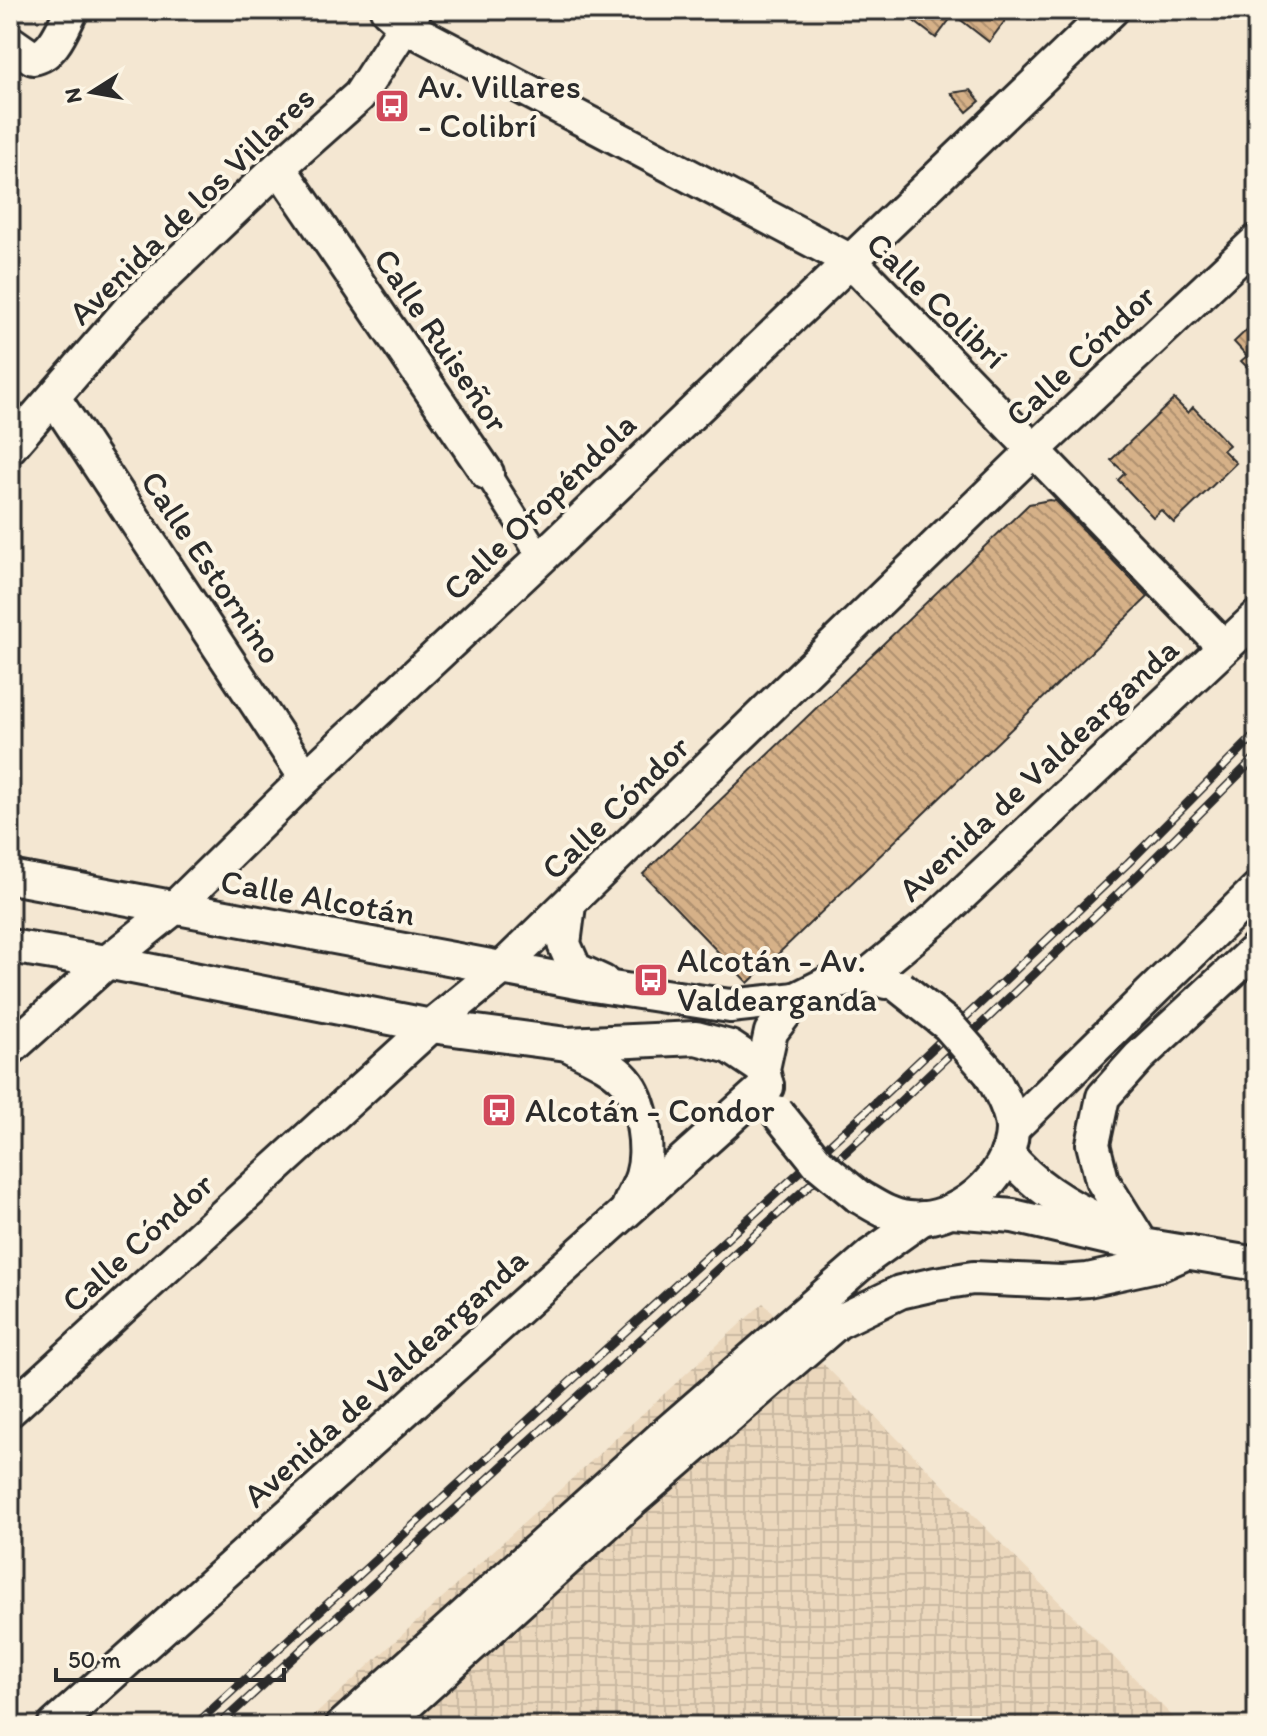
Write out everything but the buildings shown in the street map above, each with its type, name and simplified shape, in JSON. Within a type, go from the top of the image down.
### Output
[{"type":"street","points":[[10,42],[33,58],[42,57],[49,51],[72,10]]},
{"type":"street","name":"Calle Oropéndola","points":[[10,1049],[107,962],[173,909],[306,778],[541,558],[1112,10]]},
{"type":"street","name":"Calle Colibrí","points":[[403,15],[851,261],[1224,647]]},
{"type":"street","name":"Avenida de los Villares","points":[[10,447],[128,311],[279,167],[359,96],[403,15]]},
{"type":"street","name":"Calle Ruiseñor","points":[[279,167],[487,473],[541,558]]},
{"type":"street","name":"Calle Cóndor","points":[[10,1410],[431,1026],[501,969],[1034,450],[1257,241]]},
{"type":"street","name":"Calle Estornino","points":[[54,398],[306,778]]},
{"type":"street","name":"Avenida de Valdearganda","points":[[868,975],[939,916],[1257,617]]},
{"type":"street","name":"Calle Alcotán","points":[[10,877],[501,969],[730,1006],[796,999]]},
{"type":"street","points":[[342,1726],[664,1435],[871,1255],[987,1187],[1010,1141],[1064,1078],[1257,889]]},
{"type":"street","name":"Calle Alcotán","points":[[569,905],[564,944],[575,969],[613,986]]},
{"type":"street","points":[[10,946],[431,1026],[567,1044],[696,1038],[730,1047],[769,1089],[818,1163],[858,1196],[891,1215],[911,1219],[937,1214],[1013,1216],[1125,1242],[1257,1264]]},
{"type":"street","points":[[1137,1236],[1102,1180],[1093,1144],[1103,1097],[1139,1057],[1257,948]]},
{"type":"street","points":[[769,1089],[771,1032],[796,999],[828,983],[868,975],[900,987],[948,1025],[990,1073],[1003,1098],[1010,1141],[1023,1174],[1082,1213],[1137,1236],[1188,1252]]},
{"type":"street","points":[[1064,1078],[1189,1012]]},
{"type":"street","points":[[567,1044],[625,1080],[640,1109],[644,1136],[643,1174],[626,1211]]},
{"type":"street","name":"Avenida de Valdearganda","points":[[54,1726],[626,1211],[769,1089]]},
{"type":"street","points":[[383,1726],[616,1515],[838,1322],[891,1296],[935,1284],[973,1278],[1062,1282],[1088,1280],[1161,1264],[1188,1252]]},
{"type":"shaded area","points":[[763,1303],[1182,1726],[303,1726]]},
{"type":"railway","points":[[194,1726],[874,1104],[1128,863],[1257,733]]},
{"type":"railway","points":[[218,1726],[885,1116],[1139,874],[1257,756]]},
{"type":"place","name":"Av. Villares - Colibrí","points":[[392,106]]},
{"type":"place","name":"Alcotán - Av. Valdearganda","points":[[651,980]]},
{"type":"place","name":"Alcotán - Condor","points":[[499,1110]]}]
